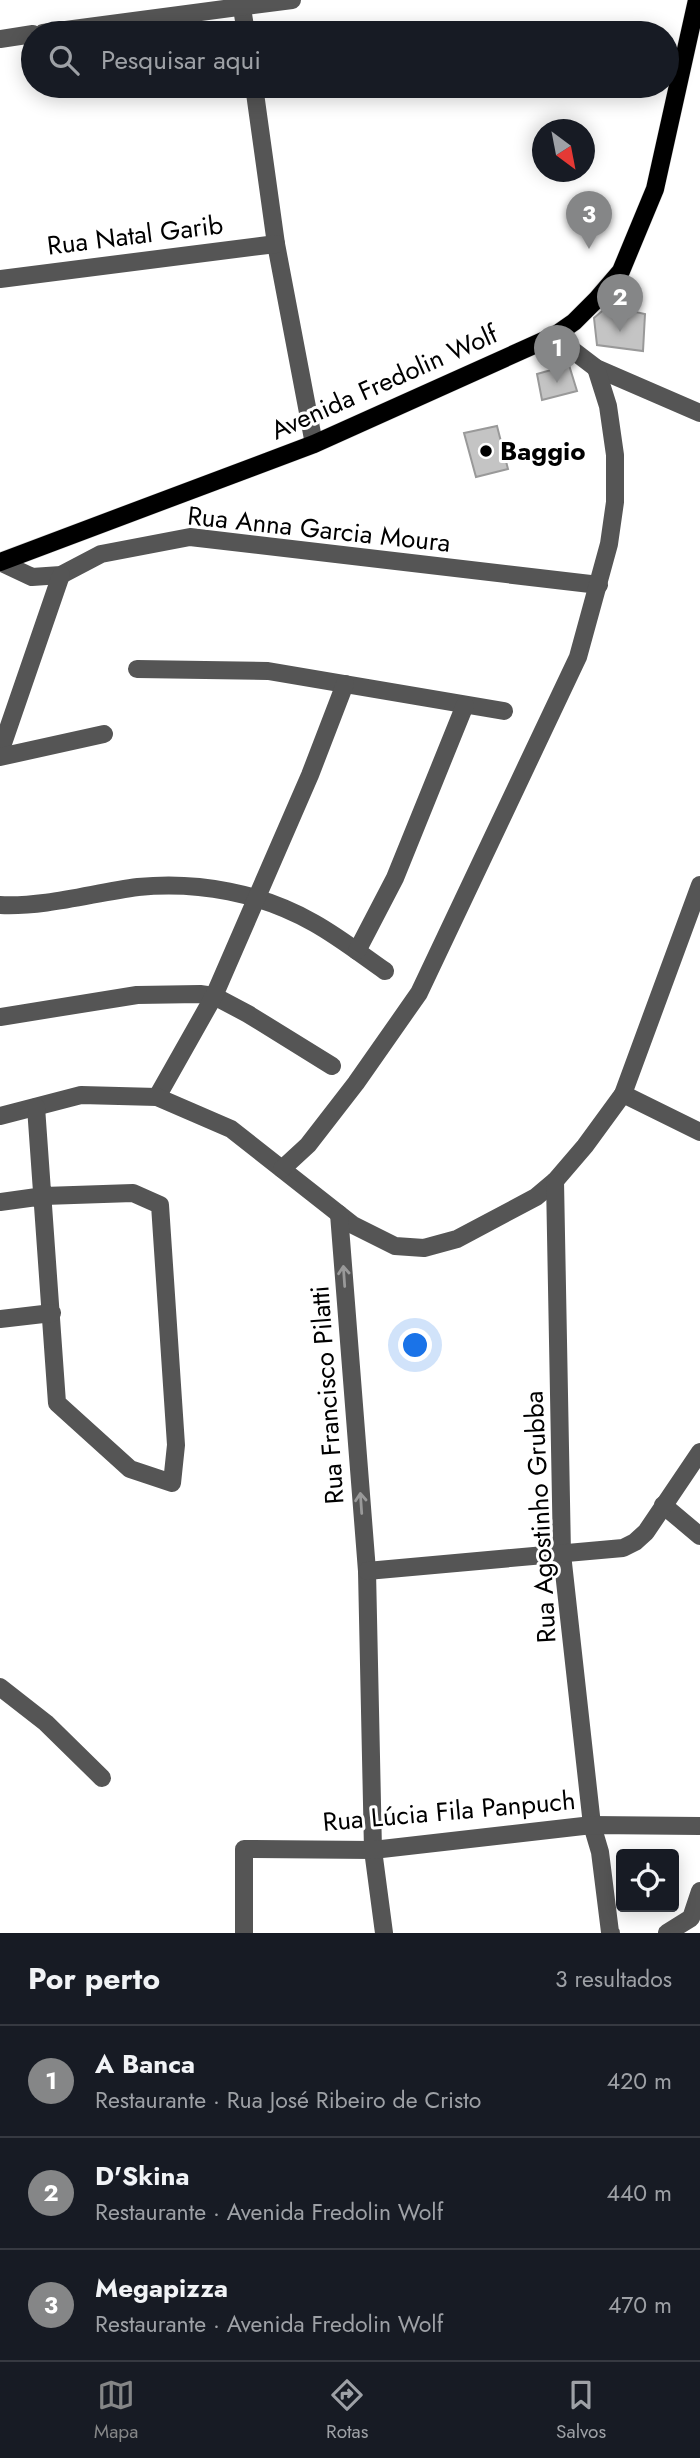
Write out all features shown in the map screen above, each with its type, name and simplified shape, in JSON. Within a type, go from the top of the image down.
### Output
[{"type":"main road","name":"Avenida Fredolin Wolf","points":[[679,92],[696,24],[697,0]]},
{"type":"main road","name":"Avenida Fredolin Wolf","points":[[0,562],[314,444],[554,336],[574,322],[621,271],[655,189],[678,98]]},
{"type":"street","points":[[139,21],[292,0]]},
{"type":"street","points":[[242,8],[244,21]]},
{"type":"street","points":[[0,39],[21,36]]},
{"type":"street","points":[[256,98],[276,244],[314,444]]},
{"type":"street","name":"Rua Natal Garib","points":[[0,279],[276,244]]},
{"type":"street","points":[[554,336],[596,368],[700,412]]},
{"type":"street","points":[[282,1169],[316,1134],[356,1083],[419,993],[578,657],[609,544],[615,502],[615,455],[608,407],[596,368]]},
{"type":"street","name":"Rua Anna Garcia Moura","points":[[0,562],[32,577],[61,575],[101,554],[190,537],[599,585]]},
{"type":"street","points":[[0,755],[61,575]]},
{"type":"street","points":[[137,669],[268,671],[504,711]]},
{"type":"street","points":[[156,1097],[215,996],[310,775],[345,684]]},
{"type":"street","points":[[357,951],[395,878],[465,705]]},
{"type":"street","points":[[0,755],[104,734]]},
{"type":"street","points":[[0,1115],[82,1096],[156,1097],[232,1129],[353,1225],[395,1246],[424,1248],[457,1239],[536,1197],[555,1181],[623,1094],[700,885]]},
{"type":"street","points":[[0,905],[40,905],[161,886],[209,888],[256,898],[315,923],[385,971]]},
{"type":"street","points":[[683,932],[700,939]]},
{"type":"street","points":[[0,1017],[137,995],[215,996],[280,1032],[332,1066]]},
{"type":"street","points":[[623,1094],[700,1132]]},
{"type":"street","points":[[0,1202],[44,1196],[133,1194],[160,1205],[176,1445],[172,1483],[130,1469],[57,1403],[44,1196],[36,1107]]},
{"type":"street","name":"Rua Agostinho Grubba","points":[[555,1181],[562,1554],[592,1825],[600,1852],[610,1933]]},
{"type":"street","name":"Rua Francisco Pilatti","points":[[339,1214],[367,1571],[373,1850],[384,1933]]},
{"type":"street","points":[[0,1319],[52,1313]]},
{"type":"street","points":[[367,1571],[623,1548],[646,1532],[700,1452]]},
{"type":"street","points":[[663,1505],[700,1536]]},
{"type":"street","points":[[0,1687],[46,1723],[102,1778]]},
{"type":"street","name":"Rua Lúcia Fila Panpuch","points":[[244,1933],[244,1849],[373,1850],[592,1825],[700,1826]]},
{"type":"street","points":[[667,1933],[691,1918],[700,1891]]},
{"type":"building","points":[[608,306],[645,314],[643,351],[597,345],[594,318]]},
{"type":"building","points":[[569,365],[577,391],[542,400],[537,374]]},
{"type":"building","name":"Baggio","points":[[497,426],[508,469],[476,477],[464,433]]},
{"type":"place","name":"Megapizza","points":[[589,249]]},
{"type":"place","name":"D'Skina","points":[[620,332]]},
{"type":"place","name":"A Banca","points":[[557,383]]},
{"type":"place","name":"Baggio","points":[[486,451]]}]
